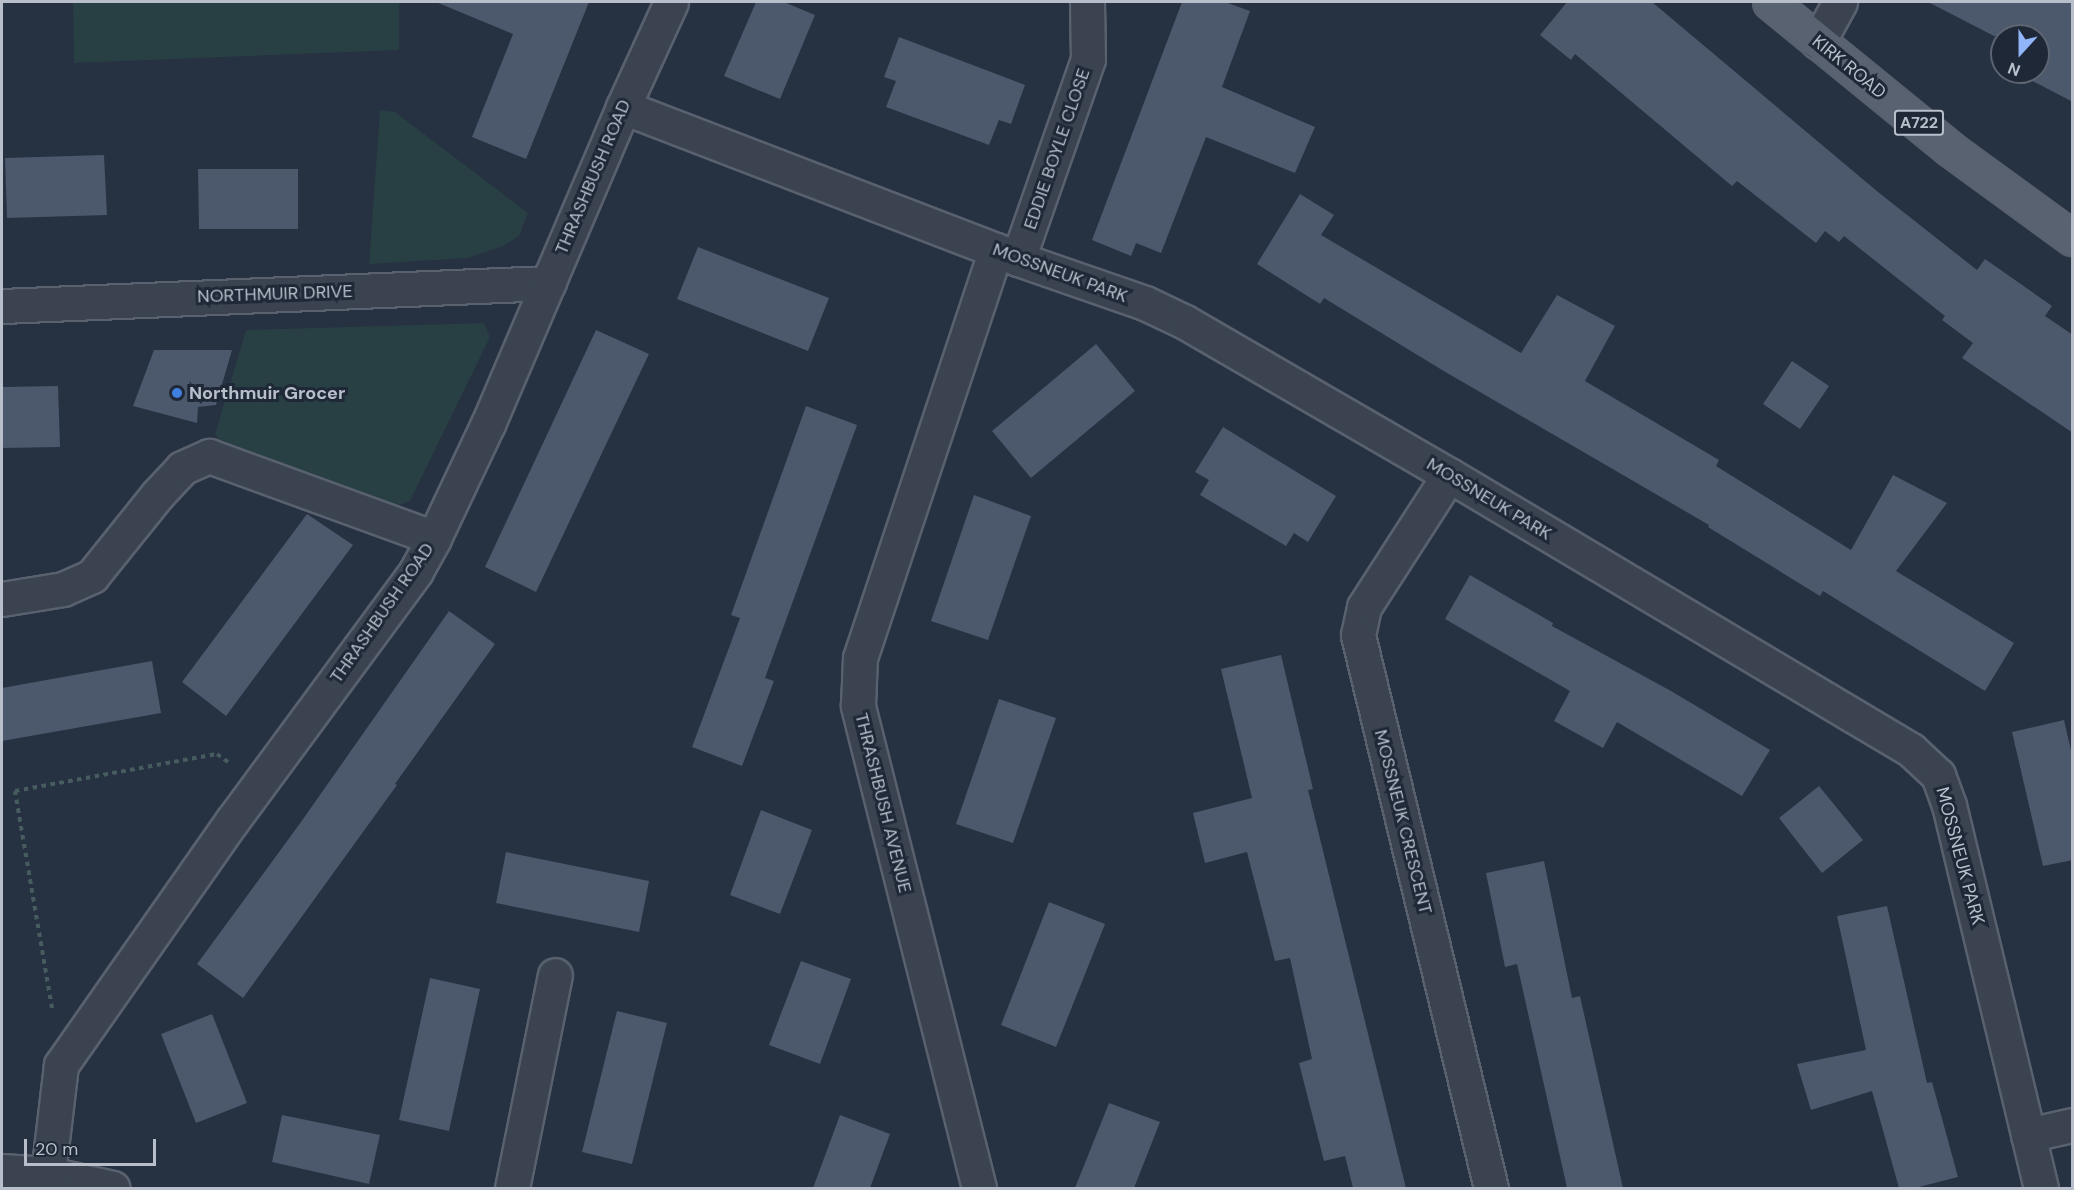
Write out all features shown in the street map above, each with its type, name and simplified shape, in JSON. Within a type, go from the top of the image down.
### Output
[{"type":"main road","name":"KIRK ROAD","points":[[1770,2],[1950,149],[2073,238]]},
{"type":"street","name":"THRASHBUSH ROAD","points":[[49,1181],[61,1065],[259,784],[416,570],[434,538],[488,424],[623,107],[671,2]]},
{"type":"street","name":"EDDIE BOYLE CLOSE","points":[[1007,254],[1088,59],[1085,2]]},
{"type":"street","points":[[1818,42],[1840,2]]},
{"type":"street","name":"MOSSNEUK PARK","points":[[623,107],[1007,254],[1145,303],[1185,322],[1449,475],[1911,750],[1938,776],[1949,805],[2041,1188]]},
{"type":"street","name":"THRASHBUSH AVENUE","points":[[979,1188],[858,705],[860,658],[1007,254]]},
{"type":"street","name":"NORTHMUIR DRIVE","points":[[2,306],[549,283]]},
{"type":"street","points":[[2,599],[63,589],[92,576],[182,468],[209,456],[434,538]]},
{"type":"street","name":"MOSSNEUK CRESCENT","points":[[1449,475],[1364,606],[1358,635],[1491,1188]]},
{"type":"street","points":[[512,1188],[555,975]]},
{"type":"street","points":[[2028,1135],[2073,1125]]},
{"type":"street","points":[[2,1171],[49,1181],[113,1188]]},
{"type":"path","points":[[61,1065],[15,790],[217,754],[259,784]]},
{"type":"green space","points":[[73,2],[399,2],[399,50],[74,63]]},
{"type":"green space","points":[[380,110],[395,112],[528,213],[519,236],[503,246],[468,258],[369,264]]},
{"type":"green space","points":[[484,323],[490,337],[410,501],[396,506],[226,449],[215,434],[246,330]]},
{"type":"building","points":[[436,2],[589,2],[526,159],[472,137],[513,34]]},
{"type":"building","points":[[756,2],[784,2],[815,15],[780,99],[724,76]]},
{"type":"building","points":[[1182,2],[1225,2],[1250,11],[1222,87],[1315,127],[1295,173],[1206,137],[1161,253],[1136,243],[1131,256],[1092,240]]},
{"type":"building","points":[[1567,2],[1652,2],[1878,192],[1977,270],[1985,259],[2052,306],[2045,316],[2073,335],[2073,433],[1962,358],[1973,343],[1942,320],[1945,316],[1844,236],[1839,242],[1825,231],[1816,243],[1737,181],[1732,186],[1575,54],[1571,60],[1540,35]]},
{"type":"building","points":[[1928,2],[2073,2],[2073,102],[2038,84],[2050,84],[2050,24],[1990,24],[1990,34]]},
{"type":"building","points":[[899,37],[1025,85],[1011,124],[999,120],[989,145],[886,107],[896,81],[884,77]]},
{"type":"building","points":[[104,155],[107,215],[7,218],[5,158]]},
{"type":"building","points":[[198,169],[298,169],[298,229],[199,229]]},
{"type":"building","points":[[1300,194],[1334,215],[1321,235],[1521,353],[1557,295],[1615,326],[1585,381],[1719,460],[1716,466],[1851,550],[1893,475],[1947,503],[1896,571],[2014,643],[1985,691],[1823,591],[1820,596],[1708,527],[1709,525],[1442,370],[1324,298],[1320,304],[1257,264]]},
{"type":"building","points":[[698,247],[829,298],[808,351],[677,299]]},
{"type":"building","points":[[596,330],[649,354],[536,592],[485,567]]},
{"type":"building","points":[[1096,344],[1135,391],[1031,478],[992,431]]},
{"type":"building","name":"Northmuir Grocer","points":[[154,350],[232,350],[216,405],[198,407],[197,423],[133,406]]},
{"type":"building","points":[[1792,361],[1829,386],[1800,429],[1763,404]]},
{"type":"building","points":[[58,386],[60,447],[2,448],[2,387]]},
{"type":"building","points":[[806,406],[857,425],[765,678],[774,681],[742,766],[692,747],[740,618],[731,615]]},
{"type":"building","points":[[1223,427],[1336,496],[1308,542],[1294,533],[1286,546],[1200,495],[1209,480],[1195,472]]},
{"type":"building","points":[[974,495],[1031,516],[988,640],[931,621]]},
{"type":"building","points":[[307,514],[353,545],[226,716],[182,682]]},
{"type":"building","points":[[1470,575],[1553,623],[1552,626],[1671,691],[1770,750],[1742,796],[1617,722],[1603,748],[1554,721],[1570,691],[1445,619]]},
{"type":"building","points":[[449,611],[495,644],[395,784],[397,785],[243,998],[197,964],[301,822]]},
{"type":"building","points":[[1281,655],[1313,789],[1308,790],[1406,1188],[1353,1188],[1345,1156],[1324,1161],[1299,1063],[1312,1059],[1290,958],[1275,961],[1247,852],[1205,863],[1193,813],[1252,798],[1221,669]]},
{"type":"building","points":[[152,661],[161,713],[2,741],[2,688]]},
{"type":"building","points":[[999,699],[1056,718],[1013,843],[956,824]]},
{"type":"building","points":[[2064,720],[2073,759],[2073,860],[2043,866],[2012,732]]},
{"type":"building","points":[[1819,786],[1863,840],[1822,873],[1779,818]]},
{"type":"building","points":[[761,810],[812,830],[780,914],[730,895]]},
{"type":"building","points":[[506,852],[649,881],[639,932],[496,903]]},
{"type":"building","points":[[1544,861],[1572,998],[1580,996],[1623,1188],[1567,1188],[1517,964],[1505,967],[1486,873]]},
{"type":"building","points":[[1049,902],[1105,924],[1056,1047],[1001,1025]]},
{"type":"building","points":[[1887,906],[1927,1083],[1932,1082],[1958,1177],[1915,1188],[1899,1188],[1872,1091],[1811,1110],[1797,1064],[1866,1050],[1837,916]]},
{"type":"building","points":[[801,961],[851,979],[820,1064],[769,1045]]},
{"type":"building","points":[[430,978],[480,989],[449,1131],[399,1120]]},
{"type":"building","points":[[617,1011],[667,1023],[632,1164],[582,1152]]},
{"type":"building","points":[[212,1014],[247,1103],[196,1123],[161,1034]]},
{"type":"building","points":[[1109,1103],[1160,1122],[1134,1188],[1075,1188]]},
{"type":"building","points":[[282,1115],[380,1135],[369,1184],[272,1162]]},
{"type":"building","points":[[840,1115],[890,1134],[870,1188],[813,1188]]},
{"type":"place","name":"Northmuir Grocer","points":[[177,393]]}]
